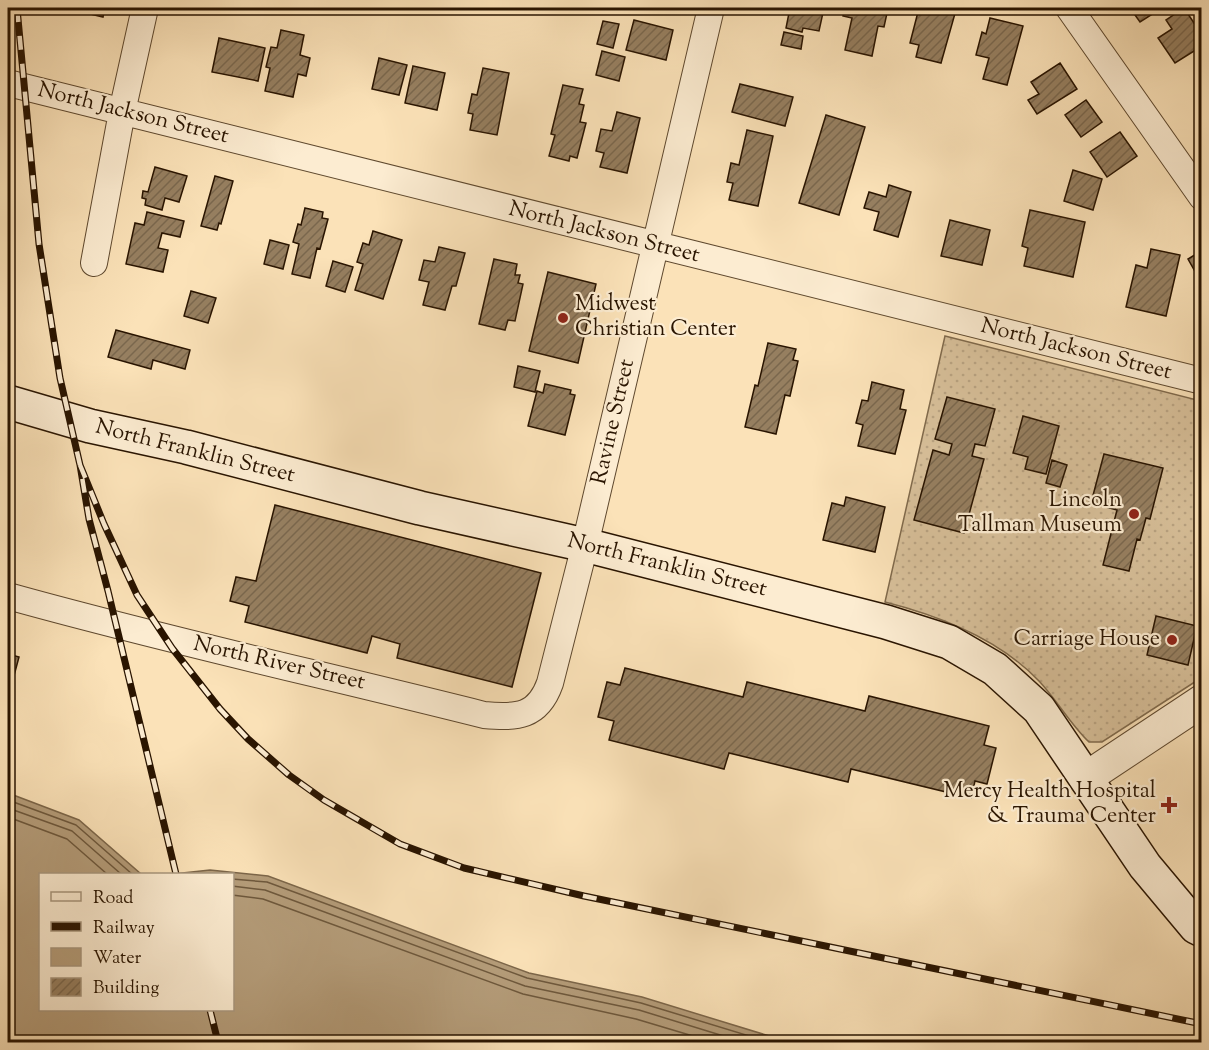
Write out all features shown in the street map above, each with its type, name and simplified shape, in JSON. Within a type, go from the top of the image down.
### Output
[{"type":"main road","name":"North Franklin Street","points":[[8,402],[90,426],[186,447],[420,508],[585,545],[886,622],[949,642],[995,669],[1038,708],[1145,866],[1196,927],[1202,930]]},
{"type":"street","points":[[94,263],[122,111],[145,8]]},
{"type":"street","name":"Ravine Street","points":[[546,695],[585,545],[711,8]]},
{"type":"street","points":[[1069,8],[1202,197]]},
{"type":"street","name":"North Jackson Street","points":[[8,83],[1202,381]]},
{"type":"street","name":"North River Street","points":[[8,596],[109,624],[484,715],[506,717],[525,714],[537,706],[546,695]]},
{"type":"street","points":[[1086,778],[1202,701]]},
{"type":"shaded area","points":[[945,336],[1201,401],[1201,678],[1102,742],[1089,742],[1039,681],[1006,653],[968,631],[947,622],[885,602]]},
{"type":"water","points":[[8,793],[79,820],[140,873],[39,873],[39,1011],[234,1011],[234,873],[182,873],[210,870],[268,876],[529,973],[642,997],[789,1042],[8,1042]]},
{"type":"building","points":[[92,8],[105,8],[103,17],[90,14]]},
{"type":"building","points":[[790,8],[824,8],[819,31],[803,28],[802,32],[786,28]]},
{"type":"building","points":[[845,8],[882,8],[881,12],[887,13],[884,27],[878,26],[872,56],[845,50],[852,18],[843,16]]},
{"type":"building","points":[[919,8],[935,12],[937,8],[956,10],[941,63],[916,57],[919,45],[910,43]]},
{"type":"building","points":[[1130,8],[1162,8],[1140,22]]},
{"type":"building","points":[[1184,8],[1194,23],[1202,19],[1202,46],[1175,63],[1158,38],[1172,29],[1166,20]]},
{"type":"building","points":[[990,18],[1023,26],[1007,85],[983,79],[989,58],[976,55],[982,32],[986,34]]},
{"type":"building","points":[[634,20],[673,30],[666,60],[626,50]]},
{"type":"building","points":[[603,21],[619,24],[613,48],[597,44]]},
{"type":"building","points":[[281,30],[304,35],[300,55],[310,58],[306,76],[298,74],[293,97],[265,91],[270,68],[266,67],[271,47],[277,48]]},
{"type":"building","points":[[784,32],[803,36],[801,49],[781,45]]},
{"type":"building","points":[[219,38],[265,48],[258,81],[212,72]]},
{"type":"building","points":[[602,51],[625,57],[619,81],[596,75]]},
{"type":"building","points":[[379,58],[407,65],[399,95],[372,89]]},
{"type":"building","points":[[1060,63],[1077,89],[1037,114],[1028,100],[1039,94],[1031,82]]},
{"type":"building","points":[[413,66],[445,73],[437,110],[405,103]]},
{"type":"building","points":[[483,68],[509,73],[497,135],[470,130],[473,114],[468,113],[472,94],[477,95]]},
{"type":"building","points":[[740,84],[793,97],[785,126],[732,112]]},
{"type":"building","points":[[563,85],[583,89],[579,104],[584,105],[580,122],[586,123],[577,158],[570,156],[569,161],[549,156],[555,135],[551,134]]},
{"type":"building","points":[[1086,100],[1102,122],[1081,137],[1065,115]]},
{"type":"building","points":[[617,112],[640,118],[627,173],[600,167],[604,153],[596,151],[601,129],[612,131]]},
{"type":"building","points":[[826,115],[865,127],[839,215],[799,203]]},
{"type":"building","points":[[747,130],[773,136],[758,206],[729,200],[733,183],[727,182],[731,163],[739,165]]},
{"type":"building","points":[[1120,132],[1137,156],[1107,177],[1090,152]]},
{"type":"building","points":[[155,167],[187,176],[179,202],[165,198],[162,210],[145,205],[146,199],[142,198],[143,191],[148,192]]},
{"type":"building","points":[[1073,170],[1102,179],[1093,210],[1064,201]]},
{"type":"building","points":[[215,176],[233,181],[221,224],[219,223],[217,230],[201,226]]},
{"type":"building","points":[[889,185],[911,192],[898,237],[874,230],[879,212],[864,208],[869,192],[886,197]]},
{"type":"building","points":[[305,208],[323,212],[322,218],[328,219],[320,249],[317,248],[310,278],[292,274],[299,244],[293,242],[298,224],[301,225]]},
{"type":"building","points":[[1030,210],[1085,222],[1073,277],[1024,266],[1028,248],[1022,246]]},
{"type":"building","points":[[147,212],[184,221],[180,237],[162,233],[158,248],[168,250],[163,272],[126,264],[135,223],[144,225]]},
{"type":"building","points":[[950,220],[990,230],[982,265],[941,256]]},
{"type":"building","points":[[373,231],[402,240],[383,299],[355,290],[363,264],[357,262],[363,243],[369,245]]},
{"type":"building","points":[[270,240],[289,245],[283,269],[264,264]]},
{"type":"building","points":[[439,247],[465,253],[456,286],[452,286],[445,310],[423,305],[429,282],[419,280],[424,260],[435,262]]},
{"type":"building","points":[[1151,249],[1180,255],[1166,316],[1126,307],[1136,265],[1147,268]]},
{"type":"building","points":[[1201,251],[1202,272],[1197,275],[1188,259]]},
{"type":"building","points":[[494,259],[517,264],[515,275],[520,275],[518,283],[523,284],[515,321],[508,320],[505,330],[479,324]]},
{"type":"building","points":[[333,261],[353,267],[345,292],[326,286]]},
{"type":"building","name":"Midwest Christian Center","points":[[548,272],[596,284],[578,363],[529,351]]},
{"type":"building","points":[[191,291],[216,298],[208,323],[184,316]]},
{"type":"building","points":[[116,330],[190,350],[185,369],[153,360],[151,369],[108,357]]},
{"type":"building","points":[[768,343],[796,349],[793,360],[798,361],[790,396],[785,395],[776,434],[745,427]]},
{"type":"building","points":[[518,366],[540,371],[535,392],[514,387]]},
{"type":"building","points":[[872,382],[904,390],[900,409],[906,410],[895,454],[858,446],[863,425],[856,423],[862,400],[868,401]]},
{"type":"building","points":[[545,384],[571,390],[570,394],[575,395],[565,435],[528,426],[537,391],[543,393]]},
{"type":"building","points":[[947,397],[995,409],[985,446],[975,444],[972,456],[984,459],[964,533],[914,520],[933,450],[949,455],[952,444],[935,439]]},
{"type":"building","points":[[1023,416],[1059,426],[1046,474],[1025,469],[1028,457],[1013,453]]},
{"type":"building","name":"Lincoln Tallman Museum","points":[[1104,454],[1163,468],[1150,519],[1146,518],[1140,540],[1137,539],[1129,571],[1103,565],[1117,510],[1091,503]]},
{"type":"building","points":[[1052,460],[1067,465],[1060,487],[1046,483]]},
{"type":"building","points":[[846,497],[885,507],[875,552],[823,540],[832,503],[844,506]]},
{"type":"building","points":[[275,505],[541,573],[512,687],[397,658],[400,644],[372,636],[367,653],[245,622],[249,606],[230,601],[236,577],[256,581]]},
{"type":"building","name":"Carriage House","points":[[1156,616],[1197,626],[1188,665],[1147,655]]},
{"type":"building","points":[[8,654],[19,657],[8,698]]},
{"type":"building","points":[[625,668],[743,697],[747,682],[865,711],[869,696],[989,726],[984,745],[996,748],[987,784],[975,781],[971,798],[851,769],[848,782],[729,753],[724,769],[609,740],[614,721],[598,717],[607,682],[620,685]]},
{"type":"railway","points":[[17,8],[39,244],[60,378],[80,465],[89,519],[176,873]]},
{"type":"railway","points":[[80,465],[137,595],[172,648],[220,709],[248,739],[289,775],[324,800],[400,844],[464,868],[584,896],[1202,1024]]},
{"type":"railway","points":[[210,1011],[218,1042]]},
{"type":"place","name":"Midwest Christian Center","points":[[563,318]]},
{"type":"place","name":"Lincoln Tallman Museum","points":[[1134,514]]},
{"type":"place","name":"Carriage House","points":[[1172,640]]},
{"type":"place","name":"Mercy Health Hospital & Trauma Center","points":[[1169,805]]}]
